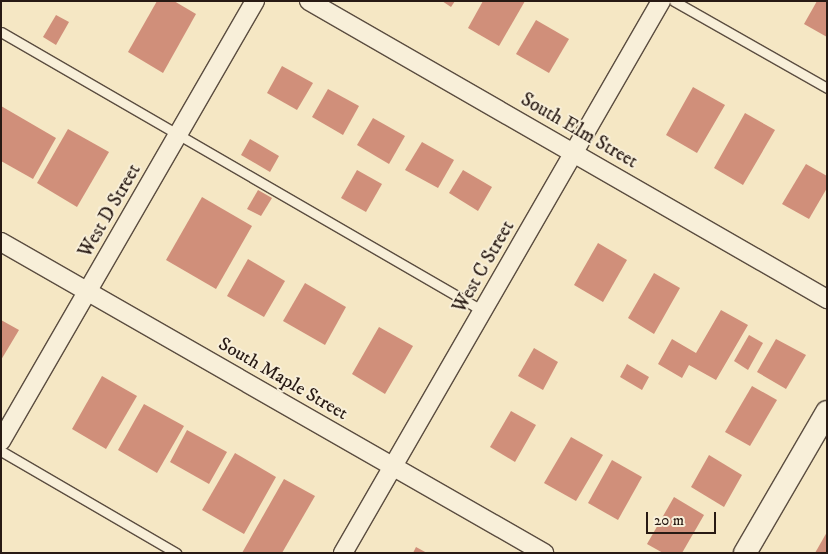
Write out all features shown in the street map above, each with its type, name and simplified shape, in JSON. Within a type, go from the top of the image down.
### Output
[{"type":"street","name":"West D Street","points":[[1,441],[255,1]]},
{"type":"street","name":"South Elm Street","points":[[309,1],[827,299]]},
{"type":"street","name":"West C Street","points":[[343,553],[661,1]]},
{"type":"street","name":"South Maple Street","points":[[1,242],[544,553]]},
{"type":"street","points":[[745,553],[827,412]]},
{"type":"lane","points":[[674,1],[827,88]]},
{"type":"lane","points":[[1,32],[483,311]]},
{"type":"lane","points":[[1,451],[176,553]]},
{"type":"building","points":[[157,1],[174,1],[196,14],[163,73],[128,52]]},
{"type":"building","points":[[442,1],[455,1],[451,7]]},
{"type":"building","points":[[483,1],[525,1],[499,46],[468,28]]},
{"type":"building","points":[[817,1],[827,1],[827,37],[804,24]]},
{"type":"building","points":[[56,15],[69,22],[56,45],[43,37]]},
{"type":"building","points":[[536,20],[569,39],[549,73],[516,54]]},
{"type":"building","points":[[282,66],[313,83],[297,110],[267,93]]},
{"type":"building","points":[[693,87],[725,105],[697,153],[666,135]]},
{"type":"building","points":[[328,89],[359,106],[343,135],[312,117]]},
{"type":"building","points":[[1,106],[56,138],[33,179],[1,161]]},
{"type":"building","points":[[745,113],[775,130],[743,185],[714,168]]},
{"type":"building","points":[[373,118],[405,136],[389,164],[357,145]]},
{"type":"building","points":[[68,129],[109,152],[77,207],[37,183]]},
{"type":"building","points":[[250,139],[279,156],[270,172],[241,155]]},
{"type":"building","points":[[422,142],[454,160],[438,188],[405,170]]},
{"type":"building","points":[[806,164],[827,176],[827,188],[809,219],[782,204]]},
{"type":"building","points":[[357,170],[382,184],[366,212],[341,198]]},
{"type":"building","points":[[463,170],[492,187],[478,211],[449,193]]},
{"type":"building","points":[[258,190],[272,198],[261,216],[247,209]]},
{"type":"building","points":[[202,197],[252,226],[216,289],[166,260]]},
{"type":"building","points":[[598,243],[627,260],[603,302],[574,285]]},
{"type":"building","points":[[248,259],[285,281],[264,317],[227,296]]},
{"type":"building","points":[[654,273],[680,288],[654,334],[628,318]]},
{"type":"building","points":[[305,283],[346,307],[325,345],[283,321]]},
{"type":"building","points":[[721,310],[748,325],[716,380],[689,365],[682,378],[658,364],[672,339],[696,353]]},
{"type":"building","points":[[1,320],[19,330],[1,360]]},
{"type":"building","points":[[379,327],[413,346],[385,394],[352,374]]},
{"type":"building","points":[[749,335],[763,343],[748,370],[734,361]]},
{"type":"building","points":[[776,339],[806,355],[786,389],[757,372]]},
{"type":"building","points":[[534,348],[558,362],[543,390],[518,376]]},
{"type":"building","points":[[627,364],[649,377],[642,390],[620,377]]},
{"type":"building","points":[[102,376],[137,396],[106,449],[72,429]]},
{"type":"building","points":[[752,386],[777,400],[750,446],[725,432]]},
{"type":"building","points":[[144,404],[184,426],[157,473],[118,450]]},
{"type":"building","points":[[511,411],[536,425],[515,462],[490,447]]},
{"type":"building","points":[[187,430],[227,452],[209,484],[170,462]]},
{"type":"building","points":[[571,437],[603,455],[576,501],[544,483]]},
{"type":"building","points":[[235,453],[276,477],[244,534],[202,510]]},
{"type":"building","points":[[709,455],[742,475],[724,507],[691,487]]},
{"type":"building","points":[[612,460],[642,477],[618,520],[588,503]]},
{"type":"building","points":[[284,479],[315,496],[282,553],[242,553]]},
{"type":"building","points":[[674,497],[704,515],[682,553],[663,553],[647,544]]},
{"type":"building","points":[[827,532],[827,553],[815,553]]},
{"type":"building","points":[[416,547],[427,553],[413,553]]}]
